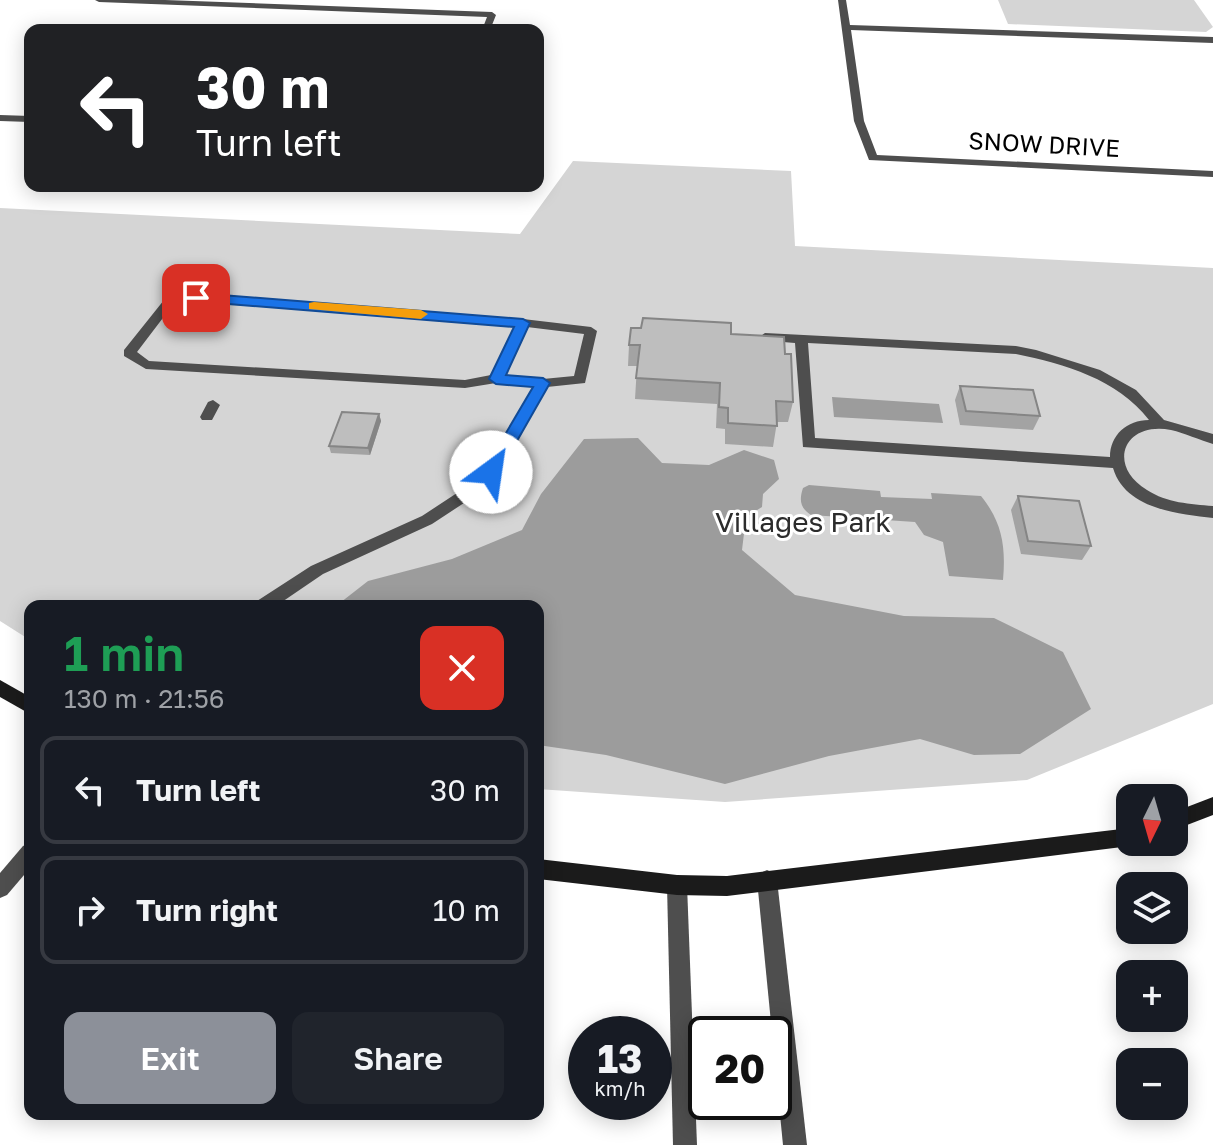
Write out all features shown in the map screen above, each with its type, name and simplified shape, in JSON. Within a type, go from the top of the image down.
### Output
[{"type":"street","points":[[99,0],[222,2],[492,15],[488,24]]},
{"type":"street","points":[[842,0],[846,27],[1213,40]]},
{"type":"street","name":"SNOW DRIVE","points":[[846,27],[859,121],[873,158],[1213,174]]},
{"type":"street","points":[[0,118],[24,119]]},
{"type":"street","points":[[196,298],[591,331],[580,380],[543,383],[496,379],[465,384],[146,365],[129,353],[168,303],[196,298]]},
{"type":"street","points":[[496,379],[523,323]]},
{"type":"street","points":[[757,337],[1016,350],[1049,356],[1107,379],[1135,398],[1159,423]]},
{"type":"street","points":[[801,339],[808,443],[1115,463]]},
{"type":"street","points":[[272,600],[317,570],[427,520],[462,497],[491,472],[543,383]]},
{"type":"street","points":[[1213,439],[1174,424],[1159,423],[1125,432],[1116,442],[1115,463],[1121,476],[1158,505],[1213,512]]},
{"type":"street","points":[[0,688],[24,702]]},
{"type":"street","points":[[1188,816],[1213,806]]},
{"type":"street","points":[[544,870],[677,885],[727,886],[1116,839]]},
{"type":"street","points":[[0,888],[24,860]]},
{"type":"street","points":[[767,880],[795,1145]]},
{"type":"street","points":[[677,885],[685,1145]]},
{"type":"green space","points":[[998,0],[1194,0],[1213,27],[1206,32],[1008,24]]},
{"type":"green space","name":"Villages Park","points":[[573,161],[791,171],[795,246],[1213,268],[1213,704],[1027,780],[725,802],[544,789],[544,600],[24,600],[24,636],[0,621],[0,208],[520,234]]},
{"type":"shaded area","points":[[832,397],[939,404],[943,423],[834,417]]},
{"type":"shaded area","points":[[638,438],[662,463],[709,465],[744,450],[774,460],[779,479],[763,494],[762,507],[746,517],[742,550],[795,595],[904,616],[994,618],[1063,652],[1091,709],[1020,754],[974,755],[920,739],[829,756],[725,784],[606,755],[544,746],[544,600],[344,600],[368,581],[452,559],[522,530],[541,494],[584,439]]},
{"type":"shaded area","points":[[809,485],[880,491],[881,497],[932,499],[931,493],[981,496],[994,515],[1001,535],[1003,580],[949,576],[943,542],[924,535],[915,522],[811,515],[801,500],[803,488]]},
{"type":"building","points":[[643,318],[731,323],[731,334],[784,337],[785,354],[791,354],[793,402],[776,401],[777,426],[728,423],[728,408],[719,407],[720,383],[636,378],[640,345],[629,345],[631,328],[641,328]]},
{"type":"building","points":[[960,386],[1033,390],[1040,416],[966,411]]},
{"type":"building","points":[[342,412],[379,414],[368,448],[329,446]]},
{"type":"building","points":[[1018,496],[1079,501],[1091,546],[1028,541]]},
{"type":"slow traffic","points":[[314,306],[421,314]]},
{"type":"route","points":[[196,298],[523,323],[496,379],[543,383],[491,472]]}]
